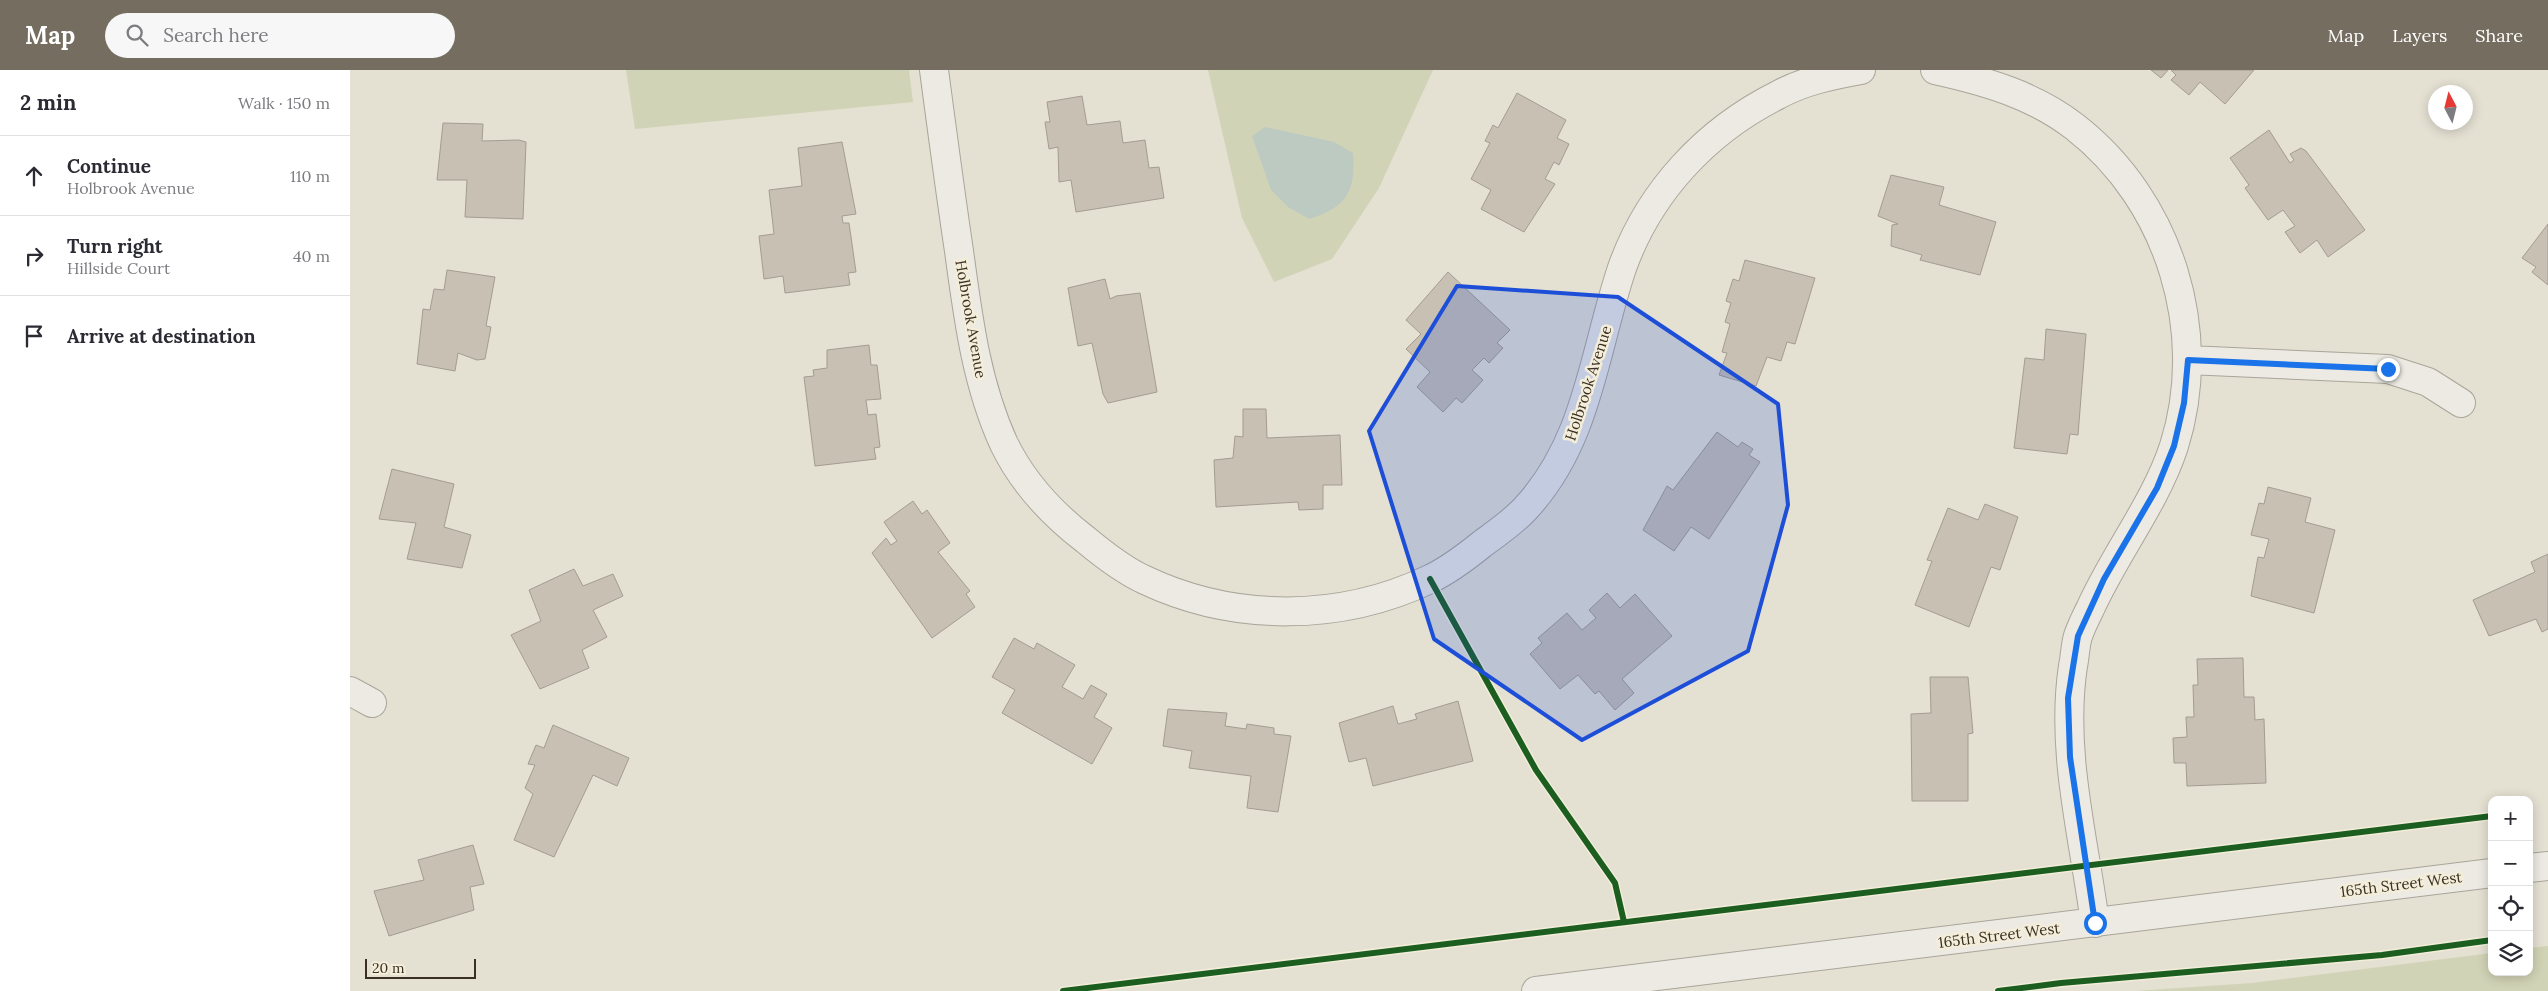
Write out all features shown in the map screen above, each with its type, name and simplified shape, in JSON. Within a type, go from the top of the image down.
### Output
[{"type":"street","name":"Holbrook Avenue","points":[[934,70],[970,333],[984,392],[1003,442],[1020,474],[1044,504],[1077,533],[1113,561],[1142,579],[1184,596],[1223,605],[1258,612],[1293,612],[1333,609],[1388,596],[1430,579],[1456,564],[1526,508],[1569,445],[1584,407],[1622,270],[1638,230],[1658,196],[1693,155],[1732,122],[1779,94],[1827,76],[1861,70]]},
{"type":"street","points":[[1935,70],[1986,82],[2033,101],[2075,127],[2116,166],[2145,205],[2170,255],[2184,310],[2188,360],[2182,412],[2174,446],[2161,480],[2104,579],[2078,636],[2068,698],[2070,757],[2095,923]]},
{"type":"street","points":[[2188,360],[2388,369],[2428,382],[2461,403]]},
{"type":"street","points":[[2533,868],[2548,866]]},
{"type":"street","name":"165th Street West","points":[[1536,991],[2488,874]]},
{"type":"highlighted area","points":[[1457,286],[1618,297],[1778,404],[1788,505],[1748,651],[1582,740],[1434,639],[1369,431]]},
{"type":"green space","points":[[626,70],[909,70],[913,102],[635,129]]},
{"type":"green space","points":[[1208,70],[1433,70],[1379,188],[1332,259],[1274,282],[1242,218]]},
{"type":"green space","points":[[2548,946],[2548,991],[2135,991],[2252,983],[2488,954],[2488,976],[2533,976],[2533,948]]},
{"type":"shaded area","points":[[1265,127],[1334,142],[1353,153],[1353,178],[1346,196],[1340,203],[1332,209],[1309,219],[1288,207],[1271,190],[1252,136]]},
{"type":"building","points":[[2151,70],[2168,70],[2161,78]]},
{"type":"building","points":[[2171,70],[2254,70],[2225,104],[2200,82],[2189,95],[2171,80],[2176,75]]},
{"type":"building","points":[[1517,93],[1566,120],[1557,138],[1569,144],[1559,165],[1554,162],[1545,179],[1555,184],[1524,232],[1481,209],[1491,190],[1471,179],[1490,143],[1485,141],[1493,125],[1498,128]]},
{"type":"building","points":[[1082,96],[1087,125],[1120,121],[1123,143],[1145,140],[1149,168],[1159,167],[1164,198],[1076,212],[1071,180],[1059,182],[1058,147],[1049,149],[1045,122],[1050,122],[1047,102]]},
{"type":"building","points":[[443,123],[483,124],[482,141],[519,140],[526,142],[523,219],[465,217],[467,180],[437,180]]},
{"type":"building","points":[[2269,130],[2290,163],[2294,160],[2290,154],[2301,148],[2306,151],[2365,230],[2328,257],[2317,240],[2300,253],[2285,232],[2295,226],[2283,210],[2268,220],[2245,188],[2249,185],[2230,158]]},
{"type":"building","points":[[842,142],[856,214],[842,216],[843,223],[849,223],[856,272],[848,273],[850,285],[785,293],[783,276],[764,279],[759,236],[774,234],[769,190],[802,186],[798,148]]},
{"type":"building","points":[[1891,175],[1944,187],[1939,205],[1996,222],[1980,275],[1920,260],[1922,255],[1891,246],[1892,225],[1898,224],[1878,216]]},
{"type":"building","points":[[2548,224],[2548,285],[2532,272],[2536,267],[2522,258]]},
{"type":"building","points":[[1745,260],[1815,278],[1795,344],[1787,342],[1781,361],[1767,357],[1756,386],[1719,375],[1727,353],[1722,352],[1730,324],[1725,322],[1731,303],[1726,301],[1733,279],[1739,281]]},
{"type":"building","points":[[447,270],[495,277],[486,326],[491,327],[485,359],[477,360],[458,353],[455,371],[417,364],[423,309],[430,310],[434,289],[444,290]]},
{"type":"building","points":[[1448,272],[1510,330],[1497,343],[1503,348],[1489,363],[1484,358],[1472,370],[1483,380],[1462,403],[1456,398],[1443,412],[1417,387],[1430,372],[1406,349],[1421,334],[1406,320]]},
{"type":"building","points":[[1105,279],[1110,299],[1116,296],[1140,293],[1157,392],[1108,403],[1103,394],[1092,343],[1078,346],[1068,288]]},
{"type":"building","points":[[2046,329],[2086,334],[2078,435],[2070,434],[2067,454],[2014,448],[2025,358],[2044,360]]},
{"type":"building","points":[[869,345],[871,365],[877,365],[881,399],[866,400],[868,415],[876,414],[880,447],[874,448],[876,459],[815,466],[804,377],[814,376],[813,370],[827,368],[827,350]]},
{"type":"building","points":[[1243,409],[1266,409],[1267,438],[1340,435],[1342,485],[1323,485],[1323,509],[1299,510],[1298,502],[1216,507],[1214,460],[1233,458],[1235,436],[1243,437]]},
{"type":"building","points":[[1717,432],[1738,447],[1742,442],[1753,449],[1749,455],[1760,462],[1709,539],[1691,527],[1674,551],[1643,530],[1667,486],[1673,490]]},
{"type":"building","points":[[392,469],[454,484],[444,527],[471,535],[462,568],[407,559],[416,523],[379,519]]},
{"type":"building","points":[[2268,487],[2311,498],[2305,522],[2335,530],[2314,613],[2251,596],[2258,557],[2264,558],[2269,539],[2251,535],[2259,503],[2264,504]]},
{"type":"building","points":[[913,501],[922,514],[927,510],[950,543],[938,552],[970,591],[966,594],[975,607],[932,638],[872,553],[886,538],[891,545],[897,541],[884,522]]},
{"type":"building","points":[[1985,504],[2018,517],[2000,570],[1991,567],[1969,627],[1915,605],[1932,561],[1927,560],[1948,508],[1978,520]]},
{"type":"building","points":[[2548,554],[2548,629],[2542,632],[2536,619],[2489,636],[2473,600],[2535,572],[2531,562]]},
{"type":"building","points":[[574,569],[583,586],[613,574],[623,596],[593,610],[607,637],[582,650],[589,668],[540,689],[511,635],[541,621],[529,590]]},
{"type":"building","points":[[1607,593],[1620,608],[1635,594],[1672,636],[1622,679],[1634,693],[1615,710],[1599,691],[1595,694],[1578,675],[1560,689],[1530,654],[1542,643],[1538,638],[1567,613],[1582,630],[1596,618],[1589,610]]},
{"type":"building","points":[[1014,638],[1034,649],[1037,643],[1075,665],[1062,687],[1083,699],[1091,685],[1107,694],[1094,717],[1112,728],[1092,764],[1002,713],[1015,690],[992,677]]},
{"type":"building","points":[[2243,658],[2244,697],[2254,697],[2255,720],[2264,719],[2266,783],[2187,786],[2186,763],[2174,763],[2173,738],[2187,737],[2186,717],[2194,717],[2193,685],[2198,685],[2197,659]]},
{"type":"building","points":[[1930,677],[1968,677],[1973,733],[1968,734],[1968,801],[1912,801],[1911,714],[1931,713]]},
{"type":"building","points":[[1458,701],[1473,761],[1373,786],[1366,758],[1349,762],[1339,723],[1393,706],[1398,724],[1417,719],[1415,714]]},
{"type":"building","points":[[1168,709],[1227,713],[1225,726],[1246,729],[1247,724],[1274,728],[1274,734],[1291,736],[1278,812],[1247,808],[1251,776],[1189,768],[1192,751],[1163,746]]},
{"type":"building","points":[[553,725],[629,758],[617,786],[593,775],[554,857],[514,840],[533,794],[525,788],[535,765],[528,764],[536,745],[544,748]]},
{"type":"building","points":[[473,845],[484,884],[470,887],[474,910],[389,936],[374,891],[424,880],[418,860]]},
{"type":"cycle path","points":[[1430,579],[1536,770],[1615,883],[1624,922]]},
{"type":"cycle path","points":[[1063,991],[2488,816]]},
{"type":"cycle path","points":[[1998,991],[2061,983],[2382,955],[2488,941]]},
{"type":"route","points":[[2095,923],[2088,866],[2070,757],[2068,698],[2078,636],[2104,579],[2157,488],[2174,446],[2184,403],[2188,360],[2388,369]]}]
